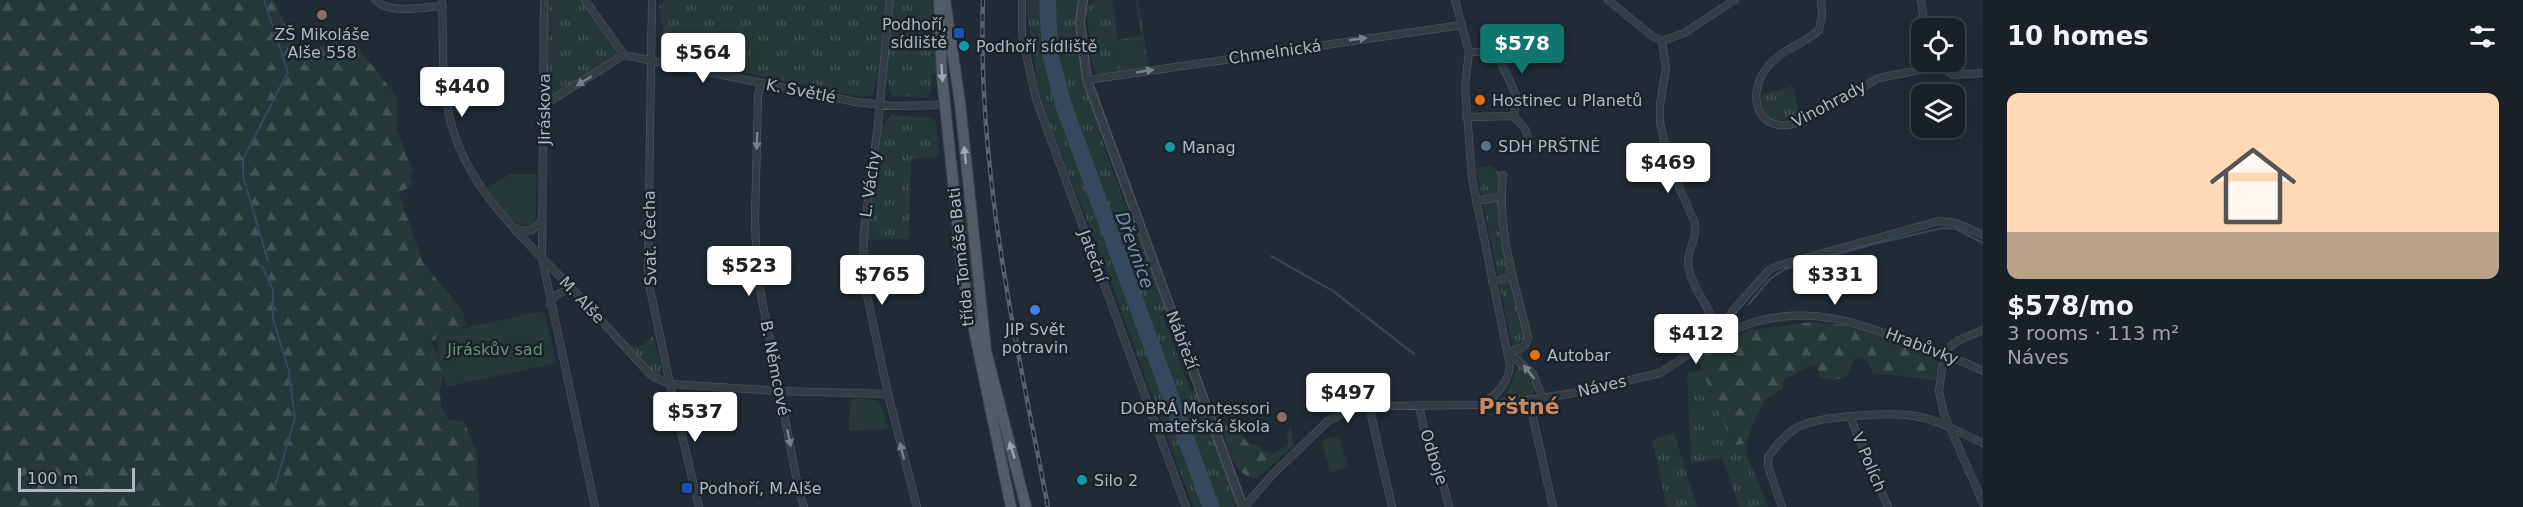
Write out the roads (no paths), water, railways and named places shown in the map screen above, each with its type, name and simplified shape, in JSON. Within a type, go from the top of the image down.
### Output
[{"type":"main road","name":"třída Tomáše Bati","points":[[939,0],[945,105],[963,278],[1011,507]]},
{"type":"main road","name":"třída Tomáše Bati","points":[[945,0],[960,104],[986,351],[1026,507]]},
{"type":"main road","points":[[945,105],[960,104]]},
{"type":"street","name":"M. Alše","points":[[375,0],[391,8],[442,3],[447,104],[453,132],[473,175],[485,194],[513,226],[652,376],[670,384],[779,391],[888,394]]},
{"type":"street","name":"Jiráskova","points":[[544,0],[542,258],[595,507]]},
{"type":"street","points":[[544,105],[624,55],[585,0]]},
{"type":"street","name":"Svat. Čecha","points":[[652,0],[648,268],[650,289],[670,384],[699,507]]},
{"type":"street","name":"L. Váchy","points":[[890,0],[862,255],[866,292],[888,394],[917,507]]},
{"type":"street","name":"Jateční","points":[[1022,0],[1022,35],[1036,99],[1185,507]]},
{"type":"street","name":"Nábřeží","points":[[1083,0],[1080,22],[1087,80],[1244,507]]},
{"type":"street","points":[[1455,0],[1469,52],[1465,87],[1466,117],[1476,201],[1510,366],[1507,378],[1491,399],[1478,405]]},
{"type":"street","points":[[1608,0],[1652,36],[1662,41],[1684,33],[1735,0]]},
{"type":"street","name":"Vinohrady","points":[[1821,0],[1822,15],[1819,30],[1775,59],[1760,80],[1756,92],[1756,104],[1768,121],[1785,127],[1797,123],[1879,78],[1911,72]]},
{"type":"street","points":[[1921,0],[1924,18]]},
{"type":"street","name":"Chmelnická","points":[[1087,80],[1462,25]]},
{"type":"street","points":[[1662,41],[1666,68],[1659,114],[1661,130],[1671,169],[1695,223],[1696,230],[1688,254],[1689,268],[1696,289],[1715,320],[1719,334]]},
{"type":"street","points":[[1469,52],[1497,54],[1516,94],[1514,116],[1525,129],[1530,142]]},
{"type":"street","name":"K. Světlé","points":[[624,55],[880,105],[945,105]]},
{"type":"street","name":"Vinohrady","points":[[1949,72],[1953,75],[1983,73]]},
{"type":"street","name":"B. Němcové","points":[[761,83],[758,96],[755,247],[764,313],[804,507]]},
{"type":"street","points":[[1466,117],[1514,116]]},
{"type":"street","points":[[1503,175],[1500,197],[1502,232],[1511,277],[1528,338],[1523,348],[1508,352]]},
{"type":"street","points":[[1476,201],[1500,197]]},
{"type":"street","points":[[513,226],[524,231],[532,230],[539,225],[543,217]]},
{"type":"street","points":[[1719,334],[1732,312],[1770,270],[1777,266],[1939,221],[1956,223],[1983,235]]},
{"type":"street","points":[[1492,282],[1511,277]]},
{"type":"street","points":[[550,304],[553,298],[560,293],[574,291]]},
{"type":"street","name":"Hrabůvky","points":[[1719,334],[1759,321],[1779,318],[1838,318],[1876,328],[1946,354],[1983,371]]},
{"type":"street","points":[[1983,330],[1957,341],[1946,354],[1939,392],[1942,408],[1983,503]]},
{"type":"street","name":"Náves","points":[[1244,507],[1273,474],[1328,421],[1345,412],[1369,406],[1478,405],[1543,398],[1660,373],[1719,334]]},
{"type":"street","points":[[1508,352],[1533,374],[1543,398]]},
{"type":"street","points":[[1529,400],[1553,507]]},
{"type":"street","points":[[1369,406],[1392,507]]},
{"type":"street","name":"Odboje","points":[[1419,406],[1424,429],[1439,467],[1449,507]]},
{"type":"street","points":[[1782,507],[1768,466],[1768,456],[1800,426],[1850,417],[1914,416],[1951,428],[1983,443]]},
{"type":"street","name":"V Polích","points":[[1850,417],[1888,507]]},
{"type":"water","points":[[1039,0],[1056,0],[1058,53],[1072,104],[1220,507],[1202,507],[1056,109],[1042,56]]},
{"type":"waterway","points":[[264,0],[288,72],[243,159],[243,176],[268,261]]},
{"type":"waterway","points":[[1748,305],[1770,279],[1785,269],[1874,244],[1942,228],[1956,229],[1983,243]]},
{"type":"waterway","points":[[1271,256],[1333,291],[1414,354]]},
{"type":"waterway","points":[[262,266],[273,290],[273,319],[289,371],[295,418],[275,486]]},
{"type":"railway","points":[[983,0],[983,64],[992,192],[1012,318],[1048,507]]},
{"type":"place","name":"ZŠ Mikoláše Alše 558","points":[[322,15]]},
{"type":"place","name":"Podhoří, sídliště","points":[[959,33]]},
{"type":"place","name":"Podhoří sídliště","points":[[964,46]]},
{"type":"place","name":"Hostinec u Planetů","points":[[1480,100]]},
{"type":"place","name":"SDH PRŠTNÉ","points":[[1486,146]]},
{"type":"place","name":"Manag","points":[[1170,147]]},
{"type":"place","name":"JIP Svět potravin","points":[[1035,310]]},
{"type":"place","name":"Autobar","points":[[1535,355]]},
{"type":"place","name":"DOBRÁ Montessori mateřská škola","points":[[1282,417]]},
{"type":"place","name":"Silo 2","points":[[1082,480]]},
{"type":"place","name":"Podhoří, M.Alše","points":[[687,488]]},
{"type":"district","name":"Prštné","points":[[1519,406]]},
{"type":"water label","name":"Dřevnice","points":[[1135,250]]},
{"type":"park label","name":"Jiráskův sad","points":[[495,349]]}]
